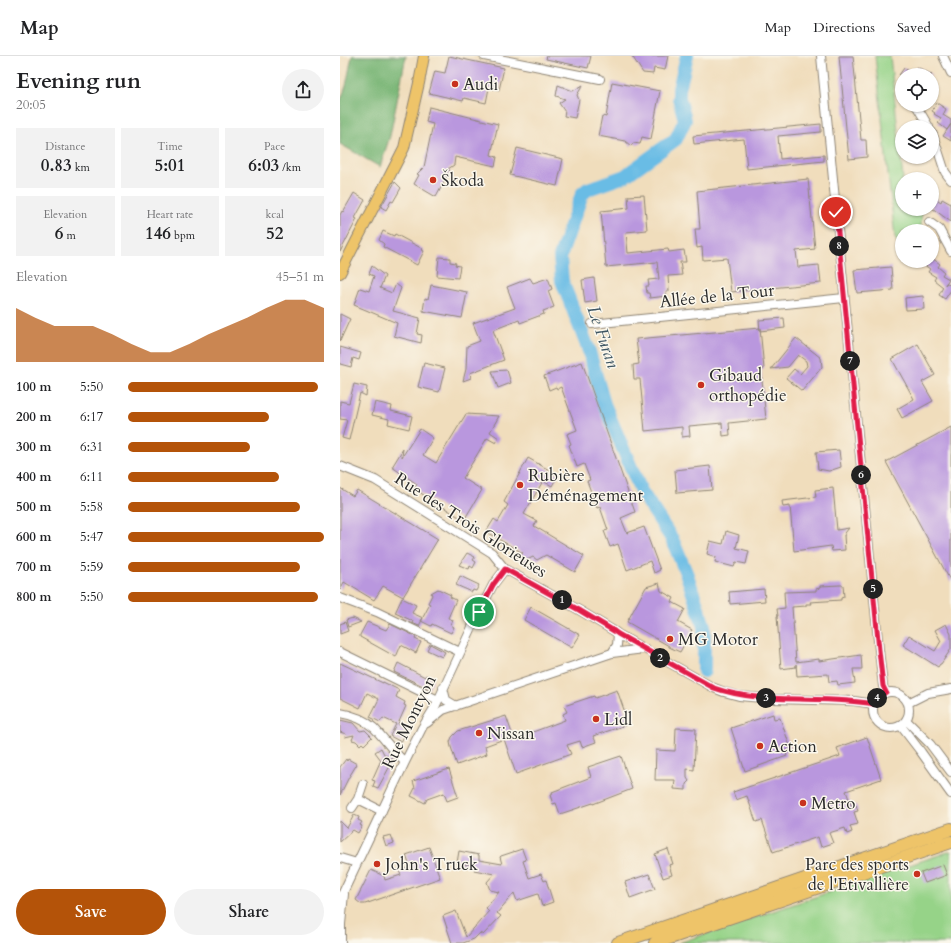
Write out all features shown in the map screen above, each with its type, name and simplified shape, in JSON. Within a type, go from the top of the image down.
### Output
[{"type":"highway","points":[[618,943],[951,829]]},
{"type":"highway","points":[[655,943],[951,842]]},
{"type":"main road","points":[[340,273],[404,148],[424,56]]},
{"type":"street","points":[[484,56],[600,79]]},
{"type":"street","points":[[821,56],[879,650],[883,686],[886,692]]},
{"type":"street","points":[[943,56],[951,73]]},
{"type":"street","points":[[939,154],[945,172],[951,180]]},
{"type":"street","points":[[929,222],[939,229],[951,250]]},
{"type":"street","name":"Allée de la Tour","points":[[592,324],[844,298]]},
{"type":"street","name":"Rue des Trois Glorieuses","points":[[340,466],[375,480],[492,553],[505,569],[714,688],[740,696],[774,699],[854,701],[874,704]]},
{"type":"street","name":"Rue Montyon","points":[[340,899],[405,762],[438,700],[493,585],[505,569]]},
{"type":"street","points":[[340,598],[377,612],[460,652]]},
{"type":"street","points":[[612,653],[617,645],[618,634]]},
{"type":"street","points":[[422,728],[443,710],[612,653],[644,649]]},
{"type":"street","points":[[340,652],[438,700]]},
{"type":"street","points":[[443,688],[446,700],[456,706]]},
{"type":"street","points":[[908,703],[928,693],[951,689]]},
{"type":"street","points":[[886,692],[901,694],[908,703],[909,714],[904,723],[893,729],[882,726],[875,719],[873,709],[876,699],[886,692]]},
{"type":"street","points":[[340,713],[364,720],[374,728],[394,754],[405,762]]},
{"type":"street","points":[[904,723],[930,744],[951,772]]},
{"type":"street","points":[[904,723],[921,752],[951,794]]},
{"type":"street","points":[[352,808],[358,799],[363,784]]},
{"type":"street","points":[[358,799],[382,811]]},
{"type":"street","points":[[340,858],[357,863]]},
{"type":"street","name":"Rue Montyon","points":[[341,941],[340,924],[345,890]]},
{"type":"green space","points":[[352,56],[406,56],[390,136],[380,167],[340,144],[340,102],[346,86]]},
{"type":"green space","points":[[875,56],[890,56],[897,120],[895,120],[895,164],[901,164],[902,172],[895,172],[895,216],[922,216],[921,224],[895,224],[895,238]]},
{"type":"green space","name":"Parc des sports de l'Etivallière","points":[[951,851],[951,943],[679,943]]},
{"type":"building","points":[[449,56],[504,68],[499,90],[489,88],[486,103],[464,98],[463,101],[429,93],[435,71],[445,73]]},
{"type":"building","points":[[547,56],[591,56],[588,68],[546,59]]},
{"type":"building","points":[[632,56],[668,56],[665,70],[654,68],[653,74],[643,73]]},
{"type":"building","points":[[839,56],[853,56],[861,140],[866,140],[867,157],[849,159]]},
{"type":"building","points":[[612,82],[660,91],[651,139],[642,137],[640,144],[633,143],[631,146],[625,141],[598,136],[602,116],[606,117]]},
{"type":"building","points":[[558,85],[573,91],[583,85],[577,95],[579,100],[575,118],[564,116],[565,112],[559,103],[565,99],[556,96]]},
{"type":"building","points":[[939,104],[946,109],[943,115],[951,120],[951,124],[947,130],[939,124],[941,118],[934,114],[935,113],[934,112],[939,112]]},
{"type":"building","points":[[429,107],[498,124],[491,155],[497,157],[495,166],[455,157],[454,165],[448,169],[450,171],[436,197],[414,184],[419,175],[417,174],[424,167],[433,124],[426,122]]},
{"type":"building","points":[[821,124],[821,132],[778,136],[780,159],[824,155],[824,161],[747,169],[744,139],[694,144],[693,136]]},
{"type":"building","points":[[951,124],[951,141],[943,136]]},
{"type":"building","points":[[517,148],[563,159],[557,186],[510,175]]},
{"type":"building","points":[[808,179],[815,249],[796,251],[798,267],[819,265],[821,283],[731,292],[727,258],[703,260],[702,247],[697,248],[695,229],[700,229],[697,191]]},
{"type":"building","points":[[395,182],[401,188],[393,202],[391,201],[386,210],[381,207]]},
{"type":"building","points":[[354,193],[365,200],[355,218],[357,219],[340,252],[340,215]]},
{"type":"building","points":[[644,195],[647,230],[626,232],[628,253],[668,249],[669,252],[684,250],[686,262],[680,262],[682,275],[668,276],[669,291],[666,291],[667,296],[650,298],[649,293],[647,293],[646,286],[649,286],[648,280],[659,279],[657,262],[606,267],[601,211],[629,208],[628,196]]},
{"type":"building","points":[[942,199],[951,204],[951,222],[939,213],[939,201],[941,202]]},
{"type":"building","points":[[383,231],[394,236],[395,234],[423,249],[422,250],[424,251],[417,265],[383,247],[384,244],[379,240]]},
{"type":"building","points":[[439,257],[450,258],[450,262],[456,263],[455,265],[460,266],[458,278],[437,276]]},
{"type":"building","points":[[372,266],[385,276],[380,288],[392,293],[396,284],[401,288],[393,311],[420,318],[417,334],[422,335],[421,343],[394,336],[397,323],[354,305],[360,288],[369,291],[374,276],[369,274]]},
{"type":"building","points":[[891,267],[893,290],[857,293],[854,270]]},
{"type":"building","points":[[928,268],[939,268],[944,272],[942,275],[949,279],[946,283],[951,286],[951,290],[945,299],[939,295],[943,287],[934,280],[936,277],[928,272],[930,269]]},
{"type":"building","points":[[530,278],[533,283],[548,278],[552,289],[548,291],[554,307],[543,311],[544,314],[520,323],[519,320],[493,330],[504,360],[470,373],[471,378],[463,381],[466,369],[467,346],[480,341],[473,323],[515,308],[507,287]]},
{"type":"building","points":[[594,278],[597,301],[585,303],[582,280]]},
{"type":"building","points":[[431,285],[467,292],[462,318],[423,311],[425,298],[428,299]]},
{"type":"building","points":[[923,296],[924,309],[906,310],[905,298]]},
{"type":"building","points":[[340,314],[350,319],[340,341]]},
{"type":"building","points":[[784,318],[785,328],[760,331],[759,320]]},
{"type":"building","name":"Gibaud orthopédie","points":[[760,328],[764,369],[761,370],[766,419],[729,423],[730,435],[723,436],[722,423],[689,426],[690,436],[682,437],[682,427],[645,431],[640,379],[634,379],[633,365],[639,364],[636,339]]},
{"type":"building","points":[[796,338],[821,358],[822,367],[802,391],[786,378],[794,369],[800,374],[807,366],[806,361],[798,355],[788,367],[771,369]]},
{"type":"building","points":[[918,344],[935,375],[922,382],[933,401],[902,418],[897,409],[914,399],[892,359]]},
{"type":"building","points":[[340,347],[361,353],[359,360],[353,358],[351,367],[340,364]]},
{"type":"building","points":[[582,362],[635,512],[621,518],[627,533],[644,527],[660,570],[654,573],[650,561],[627,570],[618,544],[610,547],[604,531],[608,530],[600,507],[597,508],[587,481],[590,480],[584,464],[577,467],[569,445],[571,444],[567,434],[577,430],[561,387],[557,389],[556,387],[549,390],[544,376]]},
{"type":"building","points":[[424,363],[445,368],[439,392],[418,387]]},
{"type":"building","points":[[507,370],[511,383],[498,388],[492,371]]},
{"type":"building","points":[[354,384],[367,387],[366,396],[360,393],[349,440],[342,438],[347,420],[340,419],[340,401],[349,403]]},
{"type":"building","points":[[375,402],[392,406],[391,411],[412,416],[409,429],[388,424],[389,419],[372,415]]},
{"type":"building","points":[[466,414],[499,416],[490,432],[499,438],[496,443],[487,438],[463,478],[482,490],[464,520],[414,489],[417,484],[392,467],[403,449],[402,457],[420,429],[433,438],[423,455],[436,463]]},
{"type":"building","points":[[951,427],[951,582],[886,462]]},
{"type":"building","points":[[839,450],[841,467],[829,471],[818,469],[816,452]]},
{"type":"building","points":[[528,458],[558,475],[552,486],[543,481],[524,514],[537,521],[534,526],[584,556],[575,572],[546,555],[537,560],[533,557],[523,562],[515,557],[523,553],[486,532],[494,519],[498,522],[508,505],[504,502]]},
{"type":"building","points":[[710,466],[712,490],[677,493],[675,470]]},
{"type":"building","points":[[340,488],[353,496],[357,490],[438,539],[403,597],[383,586],[374,600],[344,582],[340,590]]},
{"type":"building","points":[[833,488],[837,530],[849,528],[844,535],[845,550],[832,551],[831,546],[794,551],[790,506],[783,507],[782,501],[816,497],[815,490]]},
{"type":"building","points":[[726,531],[739,535],[736,548],[749,551],[746,564],[736,562],[734,567],[715,562],[716,557],[707,554],[710,541],[723,544]]},
{"type":"building","points":[[467,553],[475,557],[473,560],[476,562],[473,568],[470,566],[469,569],[459,565]]},
{"type":"building","points":[[460,576],[479,585],[476,591],[473,590],[472,592],[456,585]]},
{"type":"building","points":[[659,583],[661,591],[674,598],[672,602],[685,609],[678,622],[692,630],[680,652],[627,622],[646,587]]},
{"type":"building","points":[[843,585],[844,597],[841,598],[841,600],[810,602],[811,604],[806,604],[806,606],[792,607],[796,662],[819,659],[819,661],[861,655],[862,669],[853,669],[855,683],[838,685],[837,681],[829,682],[828,674],[797,676],[796,664],[796,667],[781,669],[777,609],[785,608],[784,592],[816,591],[816,589],[820,588],[820,586]]},
{"type":"building","points":[[438,589],[451,595],[450,597],[456,600],[448,618],[453,620],[451,625],[454,627],[451,633],[432,624],[431,626],[421,621],[430,604],[428,603],[432,595],[431,593]]},
{"type":"building","points":[[764,589],[765,601],[730,604],[729,592]]},
{"type":"building","points":[[402,598],[416,605],[412,613],[423,618],[419,626],[412,623],[413,621],[395,613]]},
{"type":"building","points":[[531,607],[580,635],[572,648],[524,620]]},
{"type":"building","points":[[353,618],[361,622],[348,627],[346,620]]},
{"type":"building","points":[[345,622],[348,631],[340,634],[340,624]]},
{"type":"building","points":[[367,622],[386,630],[390,624],[415,636],[415,639],[421,642],[416,653],[401,645],[396,657],[360,637]]},
{"type":"building","points":[[946,624],[951,634],[951,649],[938,667],[903,645],[909,635],[935,651],[941,641],[935,630]]},
{"type":"building","points":[[430,644],[445,652],[442,657],[427,650]]},
{"type":"building","points":[[340,663],[399,690],[396,697],[405,702],[404,705],[406,706],[398,724],[408,729],[401,742],[390,736],[396,724],[383,718],[380,722],[370,717],[379,699],[367,693],[360,708],[340,698]]},
{"type":"building","points":[[398,663],[425,677],[426,675],[433,679],[429,689],[394,672]]},
{"type":"building","points":[[617,690],[629,724],[593,736],[596,742],[582,747],[580,741],[567,745],[571,754],[516,774],[504,739],[485,746],[487,754],[457,765],[450,742],[452,737],[458,731],[506,716],[514,739],[565,720],[563,714],[567,712],[564,706],[594,696],[595,698]]},
{"type":"building","name":"Action","points":[[773,714],[774,719],[780,718],[791,749],[785,751],[787,756],[745,771],[731,728]]},
{"type":"building","points":[[340,720],[353,723],[360,731],[365,730],[372,737],[364,745],[362,743],[360,745],[356,741],[352,740],[354,735],[345,737],[346,734],[340,732]]},
{"type":"building","points":[[676,728],[696,729],[694,770],[687,769],[687,778],[689,781],[686,784],[686,790],[674,789],[675,780],[655,780],[656,750],[675,751]]},
{"type":"building","name":"Metro","points":[[867,737],[881,779],[846,791],[852,807],[856,805],[858,811],[854,812],[858,824],[850,826],[852,832],[847,834],[845,828],[829,833],[833,843],[821,847],[818,837],[773,852],[762,820],[756,822],[747,796],[736,800],[733,792],[840,756],[837,748]]},
{"type":"building","points":[[381,748],[384,754],[392,759],[389,765],[390,766],[378,788],[373,786],[375,781],[372,780],[381,760],[375,752]]},
{"type":"building","points":[[621,756],[632,789],[593,804],[560,814],[556,803],[553,804],[550,795],[553,794],[552,792],[591,777],[588,767]]},
{"type":"building","points":[[346,759],[347,761],[348,759],[357,764],[340,795],[340,767]]},
{"type":"building","points":[[449,769],[458,797],[447,801],[444,793],[427,799],[425,803],[411,796],[415,788],[413,781]]},
{"type":"building","points":[[354,815],[359,817],[358,820],[362,822],[360,825],[362,826],[358,833],[353,830],[340,842],[340,821],[347,828]]},
{"type":"building","points":[[391,835],[394,843],[386,846],[383,837]]},
{"type":"building","points":[[429,847],[440,878],[365,904],[361,904],[356,900],[371,870],[384,876],[385,880],[401,875],[399,871],[410,867],[406,855]]},
{"type":"building","points":[[522,849],[526,860],[523,861],[529,878],[541,874],[544,881],[546,880],[553,902],[542,906],[538,894],[517,901],[514,893],[497,913],[501,916],[483,935],[480,933],[474,939],[463,943],[452,943],[443,916],[456,911],[466,937],[489,911],[486,908],[499,892],[490,890],[487,882],[494,874],[474,870],[475,866],[457,863],[459,851],[479,855],[479,860],[502,864],[501,856]]},
{"type":"building","points":[[668,849],[673,864],[669,865],[672,875],[663,878],[655,854]]},
{"type":"building","points":[[943,865],[947,875],[925,883],[921,873]]},
{"type":"building","points":[[649,874],[655,889],[630,898],[625,882]]},
{"type":"waterway","name":"Le Furan","points":[[687,56],[679,89],[679,98],[685,120],[676,139],[625,176],[588,189],[582,194],[560,257],[562,281],[588,348],[604,404],[641,491],[672,539],[687,575],[704,626],[704,671]]},
{"type":"place","name":"Audi","points":[[455,84]]},
{"type":"place","name":"Škoda","points":[[433,180]]},
{"type":"place","name":"Gibaud orthopédie","points":[[701,385]]},
{"type":"place","name":"Rubière Déménagement","points":[[520,485]]},
{"type":"place","name":"MG Motor","points":[[670,639]]},
{"type":"place","name":"Lidl","points":[[596,719]]},
{"type":"place","name":"Nissan","points":[[479,733]]},
{"type":"place","name":"Action","points":[[760,746]]},
{"type":"place","name":"Metro","points":[[803,803]]},
{"type":"place","name":"John's Truck","points":[[377,864]]},
{"type":"place","name":"Parc des sports de l'Etivallière","points":[[917,874]]},
{"type":"route","points":[[479,612],[493,585],[505,569],[714,688],[724,692],[740,696],[774,699],[854,701],[874,704],[876,699],[886,692],[883,686],[879,650],[836,212]]}]
